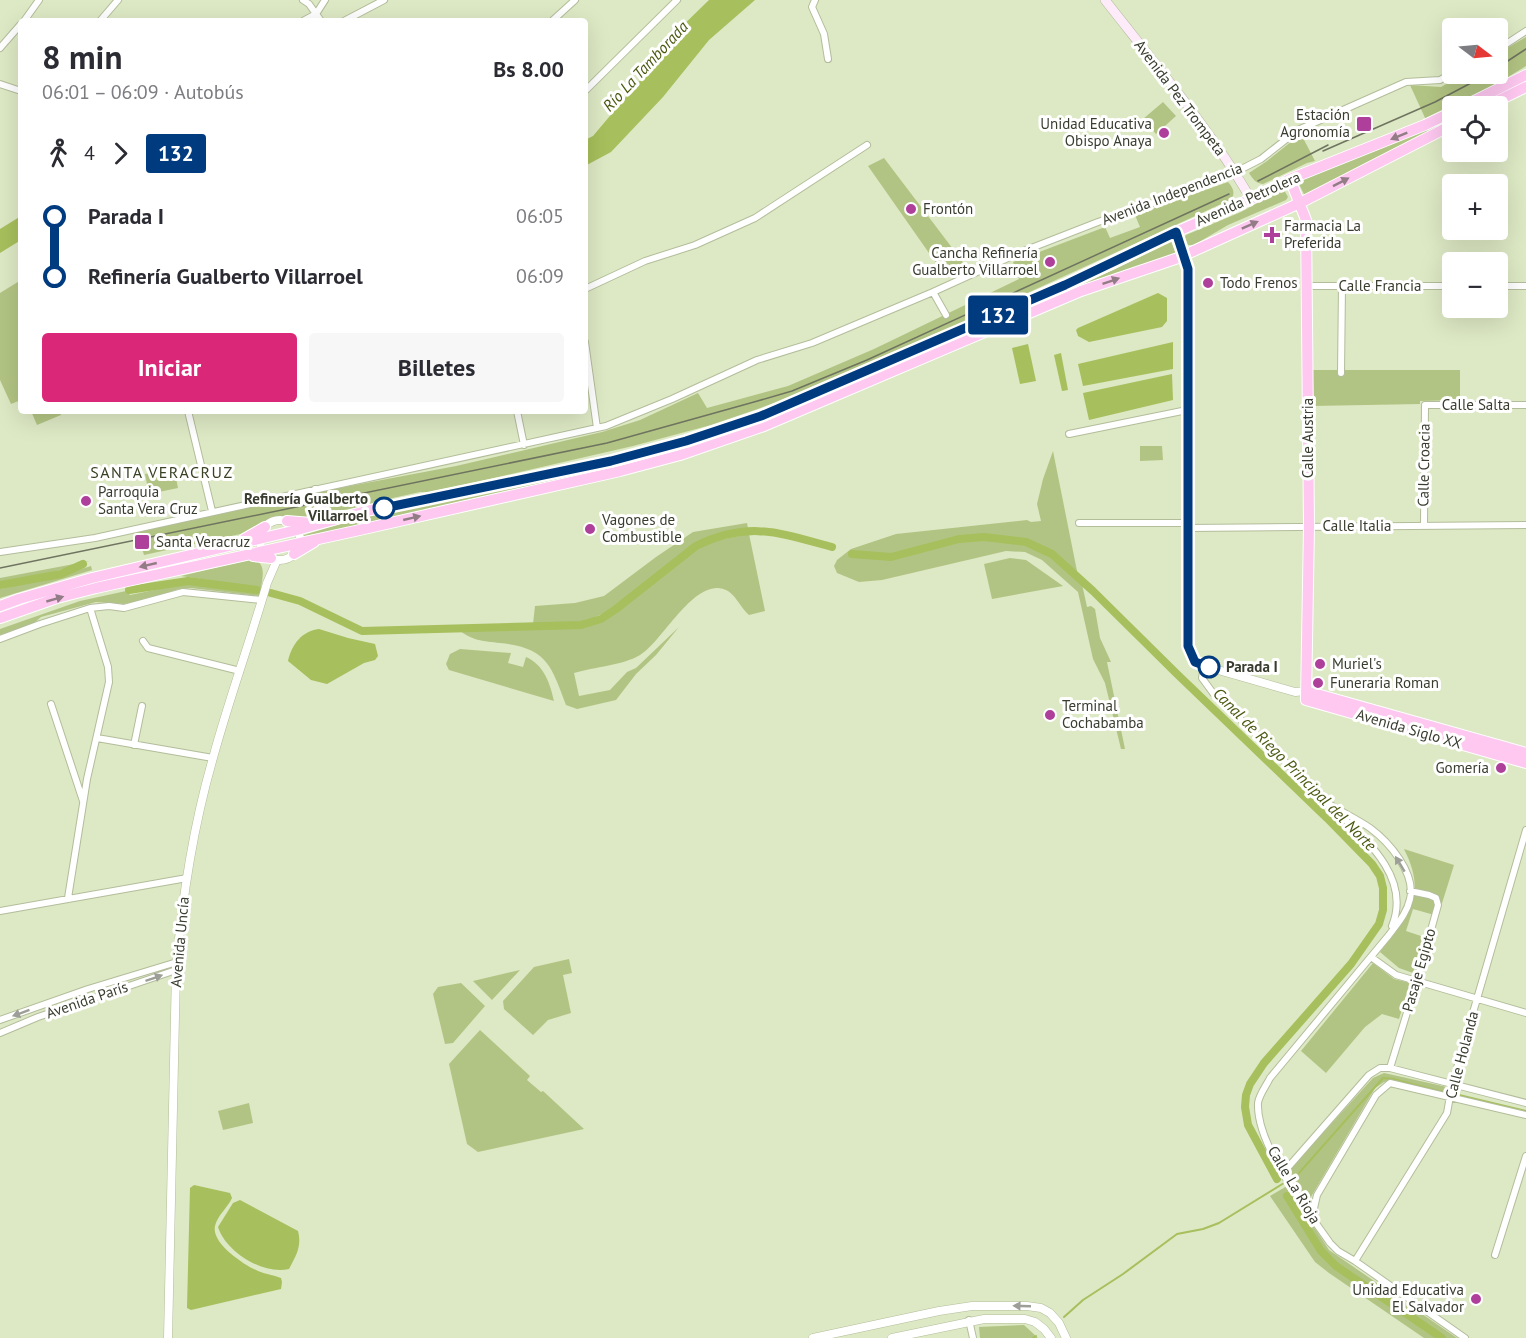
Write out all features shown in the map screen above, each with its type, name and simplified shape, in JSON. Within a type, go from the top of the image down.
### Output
[{"type":"highway","points":[[1484,96],[1526,75]]},
{"type":"highway","points":[[1508,96],[1526,87]]},
{"type":"highway","name":"Avenida Petrolera","points":[[237,550],[260,538],[378,509],[611,461],[705,435],[761,416],[1104,268],[1290,180],[1442,117]]},
{"type":"highway","name":"Avenida Petrolera","points":[[237,550],[270,556],[300,542],[680,455],[775,422],[1081,291],[1184,255],[1300,203],[1442,130]]},
{"type":"highway","name":"Calle Austria","points":[[1290,180],[1306,219],[1308,286],[1309,526],[1302,694]]},
{"type":"highway","points":[[287,521],[320,523]]},
{"type":"highway","points":[[0,618],[57,598],[237,550],[265,527]]},
{"type":"highway","points":[[294,554],[321,537]]},
{"type":"highway","points":[[0,606],[92,578],[237,550]]},
{"type":"highway","name":"Avenida Siglo XX","points":[[1302,694],[1443,734],[1526,753]]},
{"type":"highway","name":"Avenida Siglo XX","points":[[1443,734],[1526,763]]},
{"type":"main road","name":"Avenida Pez Trompeta","points":[[1105,0],[1186,103],[1235,172],[1251,199]]},
{"type":"street","points":[[25,18],[39,0]]},
{"type":"street","points":[[103,18],[118,0]]},
{"type":"street","points":[[303,0],[309,4],[318,18]]},
{"type":"street","points":[[308,18],[315,14],[325,0]]},
{"type":"street","points":[[350,18],[384,0]]},
{"type":"street","points":[[555,18],[575,0]]},
{"type":"street","points":[[588,88],[677,0]]},
{"type":"street","points":[[814,0],[812,7],[824,34],[828,59]]},
{"type":"street","points":[[0,48],[18,27]]},
{"type":"street","points":[[1508,43],[1526,32]]},
{"type":"street","name":"Avenida Independencia","points":[[0,552],[95,538],[606,426],[757,360],[812,343],[1065,235],[1224,178],[1261,159],[1298,130],[1406,82],[1442,79]]},
{"type":"street","points":[[0,84],[18,90]]},
{"type":"street","points":[[588,288],[645,261],[695,245],[755,218],[867,145]]},
{"type":"street","name":"Calle La Rioja","points":[[1176,232],[1188,269],[1188,646],[1195,662],[1204,666],[1202,678],[1213,693],[1379,854],[1391,874],[1398,895],[1397,916],[1389,935]]},
{"type":"street","name":"Calle Francia","points":[[1308,286],[1442,286]]},
{"type":"street","points":[[1341,374],[1342,286]]},
{"type":"street","points":[[1508,286],[1526,286]]},
{"type":"street","points":[[933,292],[945,315]]},
{"type":"street","points":[[588,364],[597,428]]},
{"type":"street","name":"Calle Salta","points":[[1425,405],[1526,405]]},
{"type":"street","name":"Calle Croacia","points":[[1424,525],[1425,405]]},
{"type":"street","points":[[1069,435],[1187,410]]},
{"type":"street","points":[[189,414],[212,511]]},
{"type":"street","points":[[518,414],[524,445]]},
{"type":"street","points":[[315,489],[320,523]]},
{"type":"street","points":[[275,520],[287,521],[297,530],[300,542],[294,554],[286,559],[270,556],[260,538],[265,527],[275,520]]},
{"type":"street","name":"Calle Italia","points":[[1079,523],[1309,526],[1526,525]]},
{"type":"street","name":"Avenida Uncía","points":[[168,1338],[176,966],[187,878],[213,758],[262,600],[270,556]]},
{"type":"street","points":[[0,639],[90,608],[109,606],[124,608],[183,592],[262,600]]},
{"type":"street","points":[[68,898],[87,779],[109,682],[108,667],[90,608]]},
{"type":"street","points":[[144,641],[148,648],[240,671]]},
{"type":"street","name":"Avenida Siglo XX","points":[[1204,666],[1302,694]]},
{"type":"street","points":[[51,704],[84,804]]},
{"type":"street","points":[[134,745],[142,706]]},
{"type":"street","points":[[97,738],[213,758]]},
{"type":"street","name":"Calle La Rioja","points":[[1329,804],[1370,828],[1404,867],[1410,891],[1405,913],[1270,1078],[1258,1100],[1258,1114],[1263,1131],[1283,1173],[1330,1243],[1338,1251],[1465,1338]]},
{"type":"street","name":"Calle Holanda","points":[[1355,1261],[1447,1113],[1452,1085],[1526,830]]},
{"type":"street","points":[[0,911],[187,878]]},
{"type":"street","name":"Pasaje Egipto","points":[[1390,1068],[1438,905],[1436,898],[1410,891]]},
{"type":"street","points":[[1371,957],[1396,975],[1526,1013]]},
{"type":"street","name":"Avenida París","points":[[0,1020],[88,988],[176,966]]},
{"type":"street","name":"Avenida París","points":[[0,1033],[176,966]]},
{"type":"street","points":[[1283,1173],[1369,1075],[1380,1068],[1390,1068],[1526,1103]]},
{"type":"street","points":[[1312,1217],[1317,1195],[1377,1095],[1390,1083],[1526,1115]]},
{"type":"street","points":[[1495,1255],[1526,1156]]},
{"type":"street","points":[[813,1338],[972,1306],[1027,1306],[1041,1308],[1050,1313],[1059,1323],[1066,1338]]},
{"type":"street","points":[[892,1338],[969,1320],[1024,1319],[1035,1322],[1051,1338]]},
{"type":"street","points":[[969,1320],[973,1338]]},
{"type":"shaded area","name":"Río La Tamborada","points":[[709,0],[755,0],[709,40],[663,97],[611,152],[588,164],[588,138],[593,136],[663,53],[672,36]]},
{"type":"shaded area","points":[[1526,37],[1526,66],[1508,77],[1508,48]]},
{"type":"shaded area","points":[[1446,84],[1497,84],[1474,96],[1442,96],[1442,112],[1426,120],[1410,85],[1441,87]]},
{"type":"shaded area","points":[[1163,102],[1176,116],[1156,134],[1143,119]]},
{"type":"shaded area","points":[[1442,120],[1442,125],[1305,196],[1298,182]]},
{"type":"shaded area","points":[[1301,134],[1315,161],[1263,184],[1254,180],[1249,173]]},
{"type":"shaded area","name":"Frontón","points":[[884,158],[964,264],[943,273],[868,166]]},
{"type":"shaded area","points":[[1228,182],[1233,190],[1232,199],[958,325],[792,397],[711,425],[633,446],[433,492],[420,492],[299,519],[278,518],[267,521],[245,533],[144,555],[137,532],[297,496],[456,466],[602,432],[640,420],[698,393],[707,408],[788,386],[874,349],[1019,279],[1013,262],[1105,227],[1110,238],[1140,227],[1135,215]]},
{"type":"shaded area","points":[[1284,190],[1288,197],[1286,200],[1228,225],[1194,245],[1188,245],[1186,235],[1241,212]]},
{"type":"shaded area","points":[[18,218],[18,242],[0,253],[0,229]]},
{"type":"shaded area","points":[[1170,239],[1176,254],[711,441],[639,462],[356,527],[304,536],[353,520],[669,450]]},
{"type":"shaded area","points":[[18,282],[18,401],[11,404],[0,380],[0,293]]},
{"type":"shaded area","points":[[1158,293],[1167,298],[1167,321],[1162,327],[1089,342],[1078,336],[1076,330],[1078,328]]},
{"type":"shaded area","points":[[1173,342],[1173,369],[1083,386],[1078,364]]},
{"type":"shaded area","points":[[1028,344],[1036,381],[1020,384],[1012,348]]},
{"type":"shaded area","points":[[1061,353],[1068,390],[1062,391],[1054,355]]},
{"type":"shaded area","points":[[1312,370],[1460,370],[1460,400],[1420,401],[1420,404],[1312,406]]},
{"type":"shaded area","points":[[1172,374],[1173,400],[1089,420],[1083,393]]},
{"type":"shaded area","points":[[32,414],[61,414],[61,415],[37,425]]},
{"type":"shaded area","points":[[1140,446],[1162,446],[1163,460],[1140,461]]},
{"type":"shaded area","points":[[1053,451],[1079,581],[1082,584],[1087,607],[1091,606],[1095,609],[1100,638],[1111,662],[1107,662],[1125,749],[1121,749],[1105,683],[1093,659],[1078,592],[1042,560],[1025,552],[1006,551],[882,580],[859,582],[837,573],[834,566],[837,560],[851,549],[896,534],[1027,520],[1041,521],[1037,504]]},
{"type":"shaded area","points":[[174,468],[178,488],[149,494],[145,474]]},
{"type":"shaded area","points":[[747,523],[748,529],[713,536],[688,549],[631,595],[601,615],[578,622],[533,624],[535,606],[575,603],[604,596],[693,532]]},
{"type":"shaded area","points":[[749,534],[765,611],[749,615],[728,591],[716,588],[692,600],[640,655],[617,664],[574,673],[579,696],[610,690],[627,672],[636,668],[679,627],[656,655],[636,674],[616,700],[577,709],[566,705],[551,669],[538,654],[516,645],[474,639],[460,631],[583,628],[618,611],[697,549],[713,541]]},
{"type":"shaded area","points":[[1010,558],[1026,560],[1063,586],[992,599],[984,564]]},
{"type":"shaded area","points":[[253,559],[262,567],[261,588],[181,576]]},
{"type":"shaded area","points":[[90,561],[36,577],[0,583],[0,578]]},
{"type":"shaded area","points":[[91,566],[92,570],[0,598],[0,589],[52,578]]},
{"type":"shaded area","points":[[188,583],[260,593],[259,596],[191,588],[179,589],[124,604],[96,602],[41,617],[33,624],[0,635],[0,629],[80,601],[126,591],[130,595]]},
{"type":"shaded area","points":[[319,629],[375,644],[378,656],[375,660],[364,663],[327,684],[311,680],[288,661],[299,639],[308,632]]},
{"type":"shaded area","points":[[460,649],[511,653],[508,663],[523,667],[526,657],[532,660],[542,670],[548,681],[554,701],[449,670],[446,664],[450,654]]},
{"type":"shaded area","points":[[1404,849],[1454,865],[1438,916],[1413,909],[1406,931],[1424,937],[1413,973],[1399,968],[1380,952],[1399,927],[1412,904],[1414,880]]},
{"type":"shaded area","points":[[569,959],[572,973],[563,975],[571,1013],[548,1020],[533,1035],[504,1009],[503,1001],[534,967]]},
{"type":"shaded area","points":[[1373,963],[1394,979],[1410,983],[1399,1019],[1382,1014],[1365,1027],[1326,1073],[1301,1051]]},
{"type":"shaded area","points":[[520,970],[492,1000],[473,981]]},
{"type":"shaded area","points":[[461,983],[485,1006],[453,1043],[445,1044],[433,994],[438,987]]},
{"type":"shaded area","points":[[480,1030],[530,1076],[527,1080],[541,1092],[543,1091],[584,1129],[478,1152],[467,1144],[449,1064]]},
{"type":"shaded area","points":[[1384,1073],[1447,1087],[1445,1095],[1391,1081],[1384,1082],[1375,1088],[1308,1202],[1289,1170],[1373,1078]]},
{"type":"shaded area","points":[[249,1103],[253,1123],[223,1130],[218,1111]]},
{"type":"shaded area","points":[[194,1185],[230,1193],[232,1198],[215,1226],[218,1239],[230,1253],[245,1264],[258,1271],[281,1278],[281,1289],[191,1310],[187,1308],[190,1188]]},
{"type":"shaded area","points":[[1287,1186],[1329,1250],[1457,1338],[1424,1338],[1315,1262],[1270,1196]]},
{"type":"shaded area","points":[[240,1200],[298,1231],[299,1246],[289,1269],[279,1270],[257,1265],[237,1253],[222,1236],[218,1227],[233,1203]]},
{"type":"shaded area","points":[[1024,1325],[1038,1338],[980,1338],[979,1327]]},
{"type":"waterway","name":"Canal de Riego Principal del Norte","points":[[271,593],[300,601],[362,631],[581,625],[601,619],[696,546],[715,538],[732,533],[764,532],[796,537],[832,547]]},
{"type":"waterway","name":"Canal de Riego Principal del Norte","points":[[852,554],[891,557],[959,539],[984,537],[1026,542],[1052,554],[1093,591],[1372,864],[1380,876],[1383,888],[1383,910],[1379,924],[1351,964],[1264,1063],[1250,1084],[1246,1095],[1248,1125],[1277,1179]]},
{"type":"waterway","name":"Canal de Riego Principal del Norte","points":[[0,585],[61,574],[83,564]]},
{"type":"waterway","name":"Canal de Riego Principal del Norte","points":[[129,590],[188,581],[257,590]]},
{"type":"waterway","points":[[1299,1173],[1383,1078],[1443,1092]]},
{"type":"waterway","points":[[1459,1095],[1526,1111]]},
{"type":"waterway","points":[[1064,1317],[1083,1300],[1177,1234],[1219,1223],[1284,1183]]},
{"type":"waterway","name":"Canal de Riego Principal del Norte","points":[[1287,1196],[1321,1251],[1336,1266],[1442,1338]]},
{"type":"tram line","points":[[1508,61],[1526,49]]},
{"type":"tram line","points":[[1323,151],[1435,102],[1469,84]]},
{"type":"tram line","points":[[1258,181],[1328,145]]},
{"type":"tram line","points":[[0,568],[607,443],[792,391],[867,360],[1229,194]]},
{"type":"bus line","name":"132","points":[[384,508],[611,461],[686,441],[761,416],[1065,285],[1176,232],[1188,269],[1188,646],[1195,662],[1209,667]]},
{"type":"place","name":"Estación Agronomía","points":[[1364,124]]},
{"type":"place","name":"Unidad Educativa Obispo Anaya","points":[[1164,133]]},
{"type":"place","name":"Frontón","points":[[911,209]]},
{"type":"place","name":"Farmacia La Preferida","points":[[1272,235]]},
{"type":"place","name":"Cancha Refinería Gualberto Villarroel","points":[[1050,262]]},
{"type":"place","name":"Todo Frenos","points":[[1208,283]]},
{"type":"place","name":"Parroquia Santa Vera Cruz","points":[[86,501]]},
{"type":"place","name":"Refinería Gualberto Villarroel","points":[[384,508]]},
{"type":"place","name":"Vagones de Combustible","points":[[590,529]]},
{"type":"place","name":"Santa Veracruz","points":[[142,542]]},
{"type":"place","name":"Muriel's","points":[[1320,664]]},
{"type":"place","name":"Parada I","points":[[1209,667]]},
{"type":"place","name":"Funeraria Roman","points":[[1318,683]]},
{"type":"place","name":"Terminal Cochabamba","points":[[1050,715]]},
{"type":"place","name":"Gomería","points":[[1501,768]]},
{"type":"place","name":"Unidad Educativa El Salvador","points":[[1476,1299]]},
{"type":"district","name":"SANTA VERACRUZ","points":[[162,472]]}]
